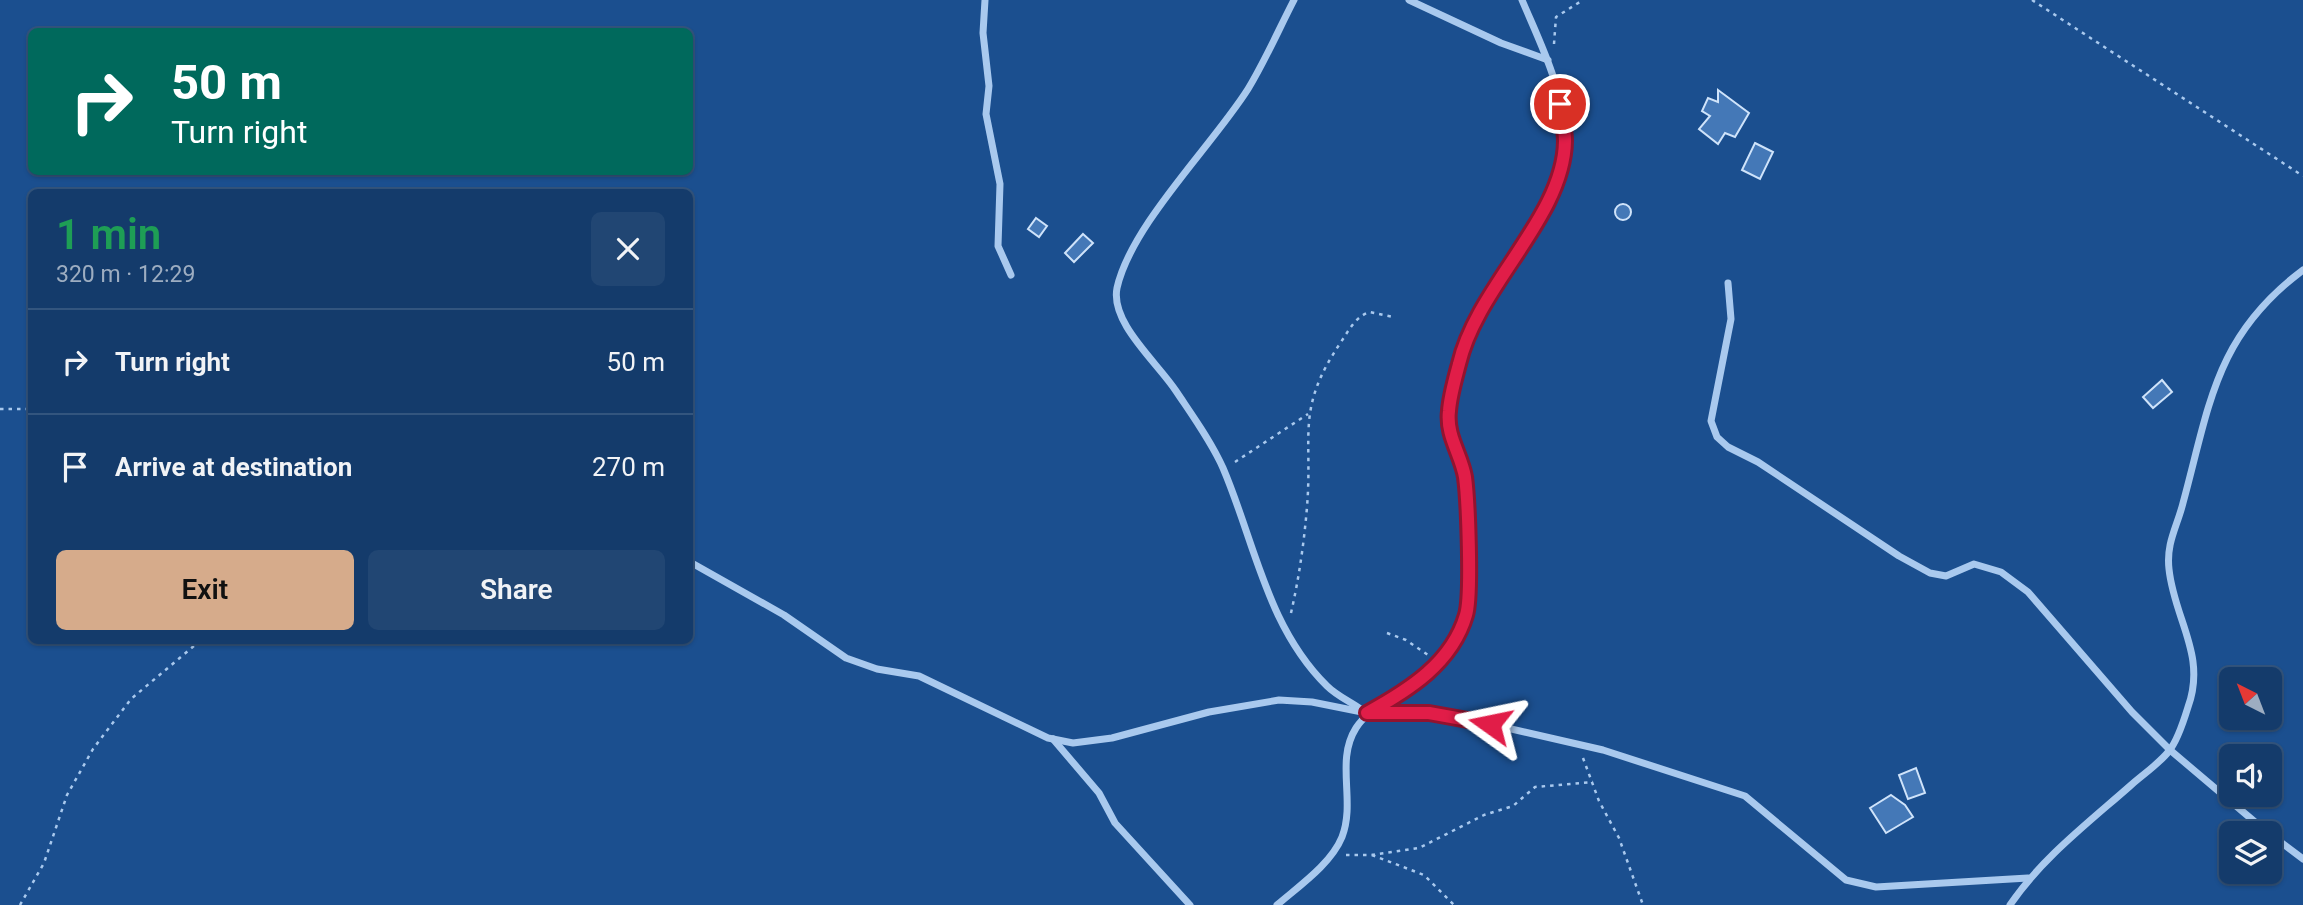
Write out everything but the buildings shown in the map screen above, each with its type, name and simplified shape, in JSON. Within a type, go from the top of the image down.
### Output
[{"type":"street","points":[[985,0],[983,33],[989,86],[986,114],[1000,184],[998,246],[1011,275]]},
{"type":"street","points":[[1294,0],[1248,89],[1158,209],[1130,257],[1115,303],[1123,323],[1175,389],[1222,466],[1262,579],[1299,656],[1329,688],[1367,713]]},
{"type":"street","points":[[1409,0],[1501,43],[1549,60]]},
{"type":"street","points":[[1277,905],[1332,854],[1342,836],[1347,814],[1347,746],[1367,713],[1399,696],[1438,666],[1458,635],[1467,613],[1465,475],[1450,436],[1448,412],[1470,330],[1486,297],[1556,183],[1565,142],[1560,104],[1549,60],[1522,0]]},
{"type":"street","points":[[2010,905],[2028,878],[2170,750],[2189,705],[2195,664],[2169,571],[2167,548],[2183,506],[2195,448],[2212,395],[2236,339],[2253,313],[2303,270]]},
{"type":"street","points":[[1728,283],[1731,319],[1711,421],[1717,437],[1728,447],[1800,488],[1869,537],[1930,573],[1945,576],[1974,564],[2001,572],[2028,592],[2124,703],[2170,750],[2254,821]]},
{"type":"street","points":[[693,564],[784,615],[846,658],[877,669],[919,676],[1053,739],[1073,743],[1112,737],[1209,712],[1279,700],[1312,702],[1367,713],[1419,713],[1460,717],[1578,745],[1745,796],[1846,880],[1876,887],[2028,878]]},
{"type":"street","points":[[1053,739],[1099,793],[1115,823],[1189,905]]},
{"type":"street","points":[[2282,844],[2303,859]]},
{"type":"path","points":[[1554,47],[1556,17],[1583,0]]},
{"type":"path","points":[[2032,0],[2303,176]]},
{"type":"path","points":[[1286,633],[1303,559],[1308,490],[1308,414],[1313,390],[1326,363],[1358,318],[1370,312],[1393,317]]},
{"type":"path","points":[[0,409],[28,409]]},
{"type":"path","points":[[1222,466],[1243,459],[1308,414]]},
{"type":"path","points":[[1387,634],[1418,647],[1438,666]]},
{"type":"path","points":[[20,905],[44,863],[67,795],[93,749],[131,699],[196,644]]},
{"type":"path","points":[[1578,745],[1619,838],[1643,905]]},
{"type":"path","points":[[1332,854],[1371,855],[1419,848],[1484,815],[1513,806],[1535,787],[1593,782]]},
{"type":"path","points":[[1371,855],[1424,875],[1454,905]]},
{"type":"route","points":[[1490,724],[1429,713],[1367,713],[1399,696],[1438,666],[1458,635],[1467,613],[1465,475],[1450,436],[1448,412],[1470,330],[1486,297],[1540,215],[1556,183],[1565,142],[1560,104]]}]
